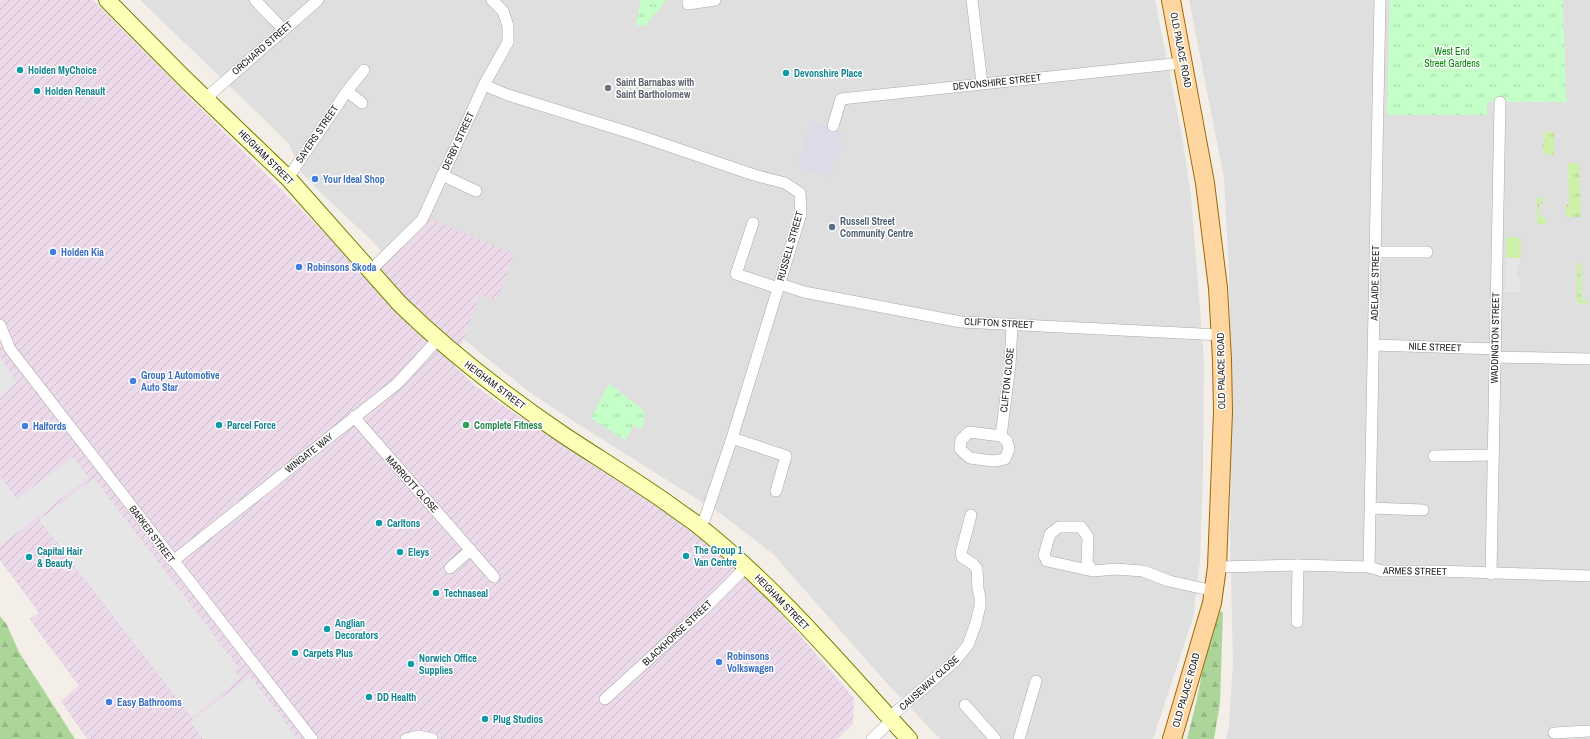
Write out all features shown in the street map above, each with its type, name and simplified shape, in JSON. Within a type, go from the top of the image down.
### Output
[{"type":"main road","name":"OLD PALACE ROAD","points":[[1171,0],[1205,184],[1218,288],[1221,335],[1222,412],[1217,567],[1214,592],[1172,739]]},
{"type":"street","name":"HEIGHAM STREET","points":[[107,0],[288,178],[399,302],[438,339],[488,380],[530,411],[649,490],[699,526],[748,566],[829,650],[909,739]]},
{"type":"street","points":[[255,0],[283,29]]},
{"type":"street","name":"ORCHARD STREET","points":[[206,98],[283,29],[318,0]]},
{"type":"street","name":"DERBY STREET","points":[[371,270],[422,220],[484,85],[508,42],[508,26],[504,11],[492,0]]},
{"type":"street","points":[[688,0],[688,4],[715,0]]},
{"type":"street","points":[[972,0],[982,83]]},
{"type":"street","name":"ADELAIDE STREET","points":[[1369,567],[1380,0]]},
{"type":"street","name":"DEVONSHIRE STREET","points":[[833,126],[841,99],[1182,63]]},
{"type":"street","name":"SAYERS STREET","points":[[288,178],[347,91],[364,70]]},
{"type":"street","name":"RUSSELL STREET","points":[[484,85],[508,95],[637,135],[754,175],[785,183],[800,193],[802,214],[732,438],[705,518],[699,526]]},
{"type":"street","points":[[347,91],[362,103]]},
{"type":"street","name":"WADDINGTON STREET","points":[[1491,574],[1500,102]]},
{"type":"street","points":[[442,176],[476,191]]},
{"type":"street","name":"CLIFTON STREET","points":[[753,223],[736,274],[804,292],[961,322],[1221,335]]},
{"type":"street","points":[[1376,252],[1427,252]]},
{"type":"street","name":"BARKER STREET","points":[[0,325],[10,349],[312,739]]},
{"type":"street","name":"CLIFTON CLOSE","points":[[1001,436],[1010,365],[1012,325]]},
{"type":"street","name":"WINGATE WAY","points":[[173,561],[398,383],[438,339]]},
{"type":"street","name":"NILE STREET","points":[[1374,345],[1590,359]]},
{"type":"street","name":"MARRIOTT CLOSE","points":[[354,417],[494,577]]},
{"type":"street","points":[[732,438],[786,456],[776,491]]},
{"type":"street","points":[[1434,456],[1493,455]]},
{"type":"street","points":[[1371,508],[1423,510]]},
{"type":"street","name":"CAUSEWAY CLOSE","points":[[891,719],[950,665],[968,645],[980,606],[977,569],[973,564],[962,557],[971,515]]},
{"type":"street","points":[[1093,571],[1087,562],[1088,537],[1081,527],[1059,527],[1050,534],[1044,555],[1047,561],[1093,571],[1115,569],[1143,571],[1169,581],[1214,592]]},
{"type":"street","points":[[450,568],[470,550]]},
{"type":"street","points":[[1297,622],[1298,564]]},
{"type":"street","name":"ARMES STREET","points":[[1217,567],[1298,564],[1369,567],[1382,571],[1440,571],[1491,574],[1590,576]]},
{"type":"street","name":"BLACKHORSE STREET","points":[[605,699],[703,610],[748,566]]},
{"type":"street","points":[[1019,739],[1036,681]]},
{"type":"street","points":[[965,705],[995,739]]},
{"type":"street","points":[[872,739],[891,719]]},
{"type":"street","points":[[1554,733],[1590,731]]},
{"type":"street","points":[[406,739],[418,736],[432,739]]},
{"type":"shaded area","points":[[0,0],[93,0],[343,252],[367,280],[419,232],[427,218],[514,254],[497,300],[480,294],[454,365],[474,385],[499,403],[663,509],[728,560],[758,587],[854,698],[853,724],[837,739],[87,739],[61,701],[79,686],[35,627],[30,619],[39,613],[0,560]]},
{"type":"shaded area","points":[[140,0],[1155,0],[1182,136],[1191,196],[1204,359],[1203,473],[1200,561],[1193,618],[1153,739],[940,739],[883,679],[773,554],[721,514],[532,394],[448,326],[418,289],[370,239],[302,173],[289,144]]},
{"type":"shaded area","points":[[1189,0],[1590,0],[1590,739],[1226,739],[1229,725],[1233,664],[1230,529],[1231,371],[1229,274],[1224,178]]},
{"type":"shaded area","points":[[811,122],[841,132],[838,141],[841,142],[839,146],[843,148],[836,157],[830,177],[803,168],[799,159]]},
{"type":"shaded area","points":[[1506,258],[1520,258],[1520,265],[1517,265],[1517,278],[1520,278],[1520,292],[1505,292]]},
{"type":"shaded area","points":[[0,357],[17,383],[0,396]]},
{"type":"shaded area","points":[[73,457],[88,478],[0,546],[0,477],[17,499]]},
{"type":"shaded area","points":[[94,478],[239,668],[235,671],[240,678],[192,718],[39,520]]},
{"type":"shaded area","points":[[250,676],[298,739],[203,739],[190,722]]},
{"type":"green space","points":[[641,0],[666,0],[645,26],[636,25]]},
{"type":"green space","name":"West End Street Gardens","points":[[1390,0],[1563,0],[1566,102],[1487,102],[1487,115],[1387,115]]},
{"type":"green space","points":[[1544,132],[1554,132],[1554,155],[1543,153]]},
{"type":"green space","points":[[1568,163],[1579,163],[1581,217],[1566,217],[1566,204],[1569,204]]},
{"type":"green space","points":[[1543,197],[1543,204],[1539,204],[1540,217],[1546,217],[1546,224],[1537,224],[1537,198]]},
{"type":"green space","points":[[1506,237],[1521,238],[1521,258],[1506,258]]},
{"type":"green space","points":[[1577,263],[1581,263],[1582,300],[1587,300],[1587,304],[1577,303]]},
{"type":"green space","points":[[609,384],[641,408],[645,416],[641,429],[634,425],[625,440],[591,418]]},
{"type":"green space","points":[[1214,610],[1223,612],[1220,703],[1214,739],[1187,739],[1197,699]]},
{"type":"green space","points":[[0,616],[7,625],[19,652],[75,739],[0,739]]},
{"type":"place","name":"Holden MyChoice","points":[[20,70]]},
{"type":"place","name":"Devonshire Place","points":[[786,73]]},
{"type":"place","name":"Saint Barnabas with Saint Bartholomew","points":[[608,88]]},
{"type":"place","name":"Holden Renault","points":[[37,91]]},
{"type":"place","name":"Your Ideal Shop","points":[[315,179]]},
{"type":"place","name":"Russell Street Community Centre","points":[[832,227]]},
{"type":"place","name":"Holden Kia","points":[[53,252]]},
{"type":"place","name":"Robinsons Skoda","points":[[299,267]]},
{"type":"place","name":"Group 1 Automotive Auto Star","points":[[133,381]]},
{"type":"place","name":"Parcel Force","points":[[219,425]]},
{"type":"place","name":"Complete Fitness","points":[[466,425]]},
{"type":"place","name":"Halfords","points":[[25,426]]},
{"type":"place","name":"Carltons","points":[[379,523]]},
{"type":"place","name":"Eleys","points":[[400,552]]},
{"type":"place","name":"The Group 1 Van Centre","points":[[686,556]]},
{"type":"place","name":"Capital Hair & Beauty","points":[[29,557]]},
{"type":"place","name":"Technaseal","points":[[436,593]]},
{"type":"place","name":"Anglian Decorators","points":[[327,629]]},
{"type":"place","name":"Carpets Plus","points":[[295,653]]},
{"type":"place","name":"Robinsons Volkswagen","points":[[719,662]]},
{"type":"place","name":"Norwich Office Supplies","points":[[411,664]]},
{"type":"place","name":"DD Health","points":[[369,697]]},
{"type":"place","name":"Easy Bathrooms","points":[[109,702]]},
{"type":"place","name":"Plug Studios","points":[[485,719]]}]
